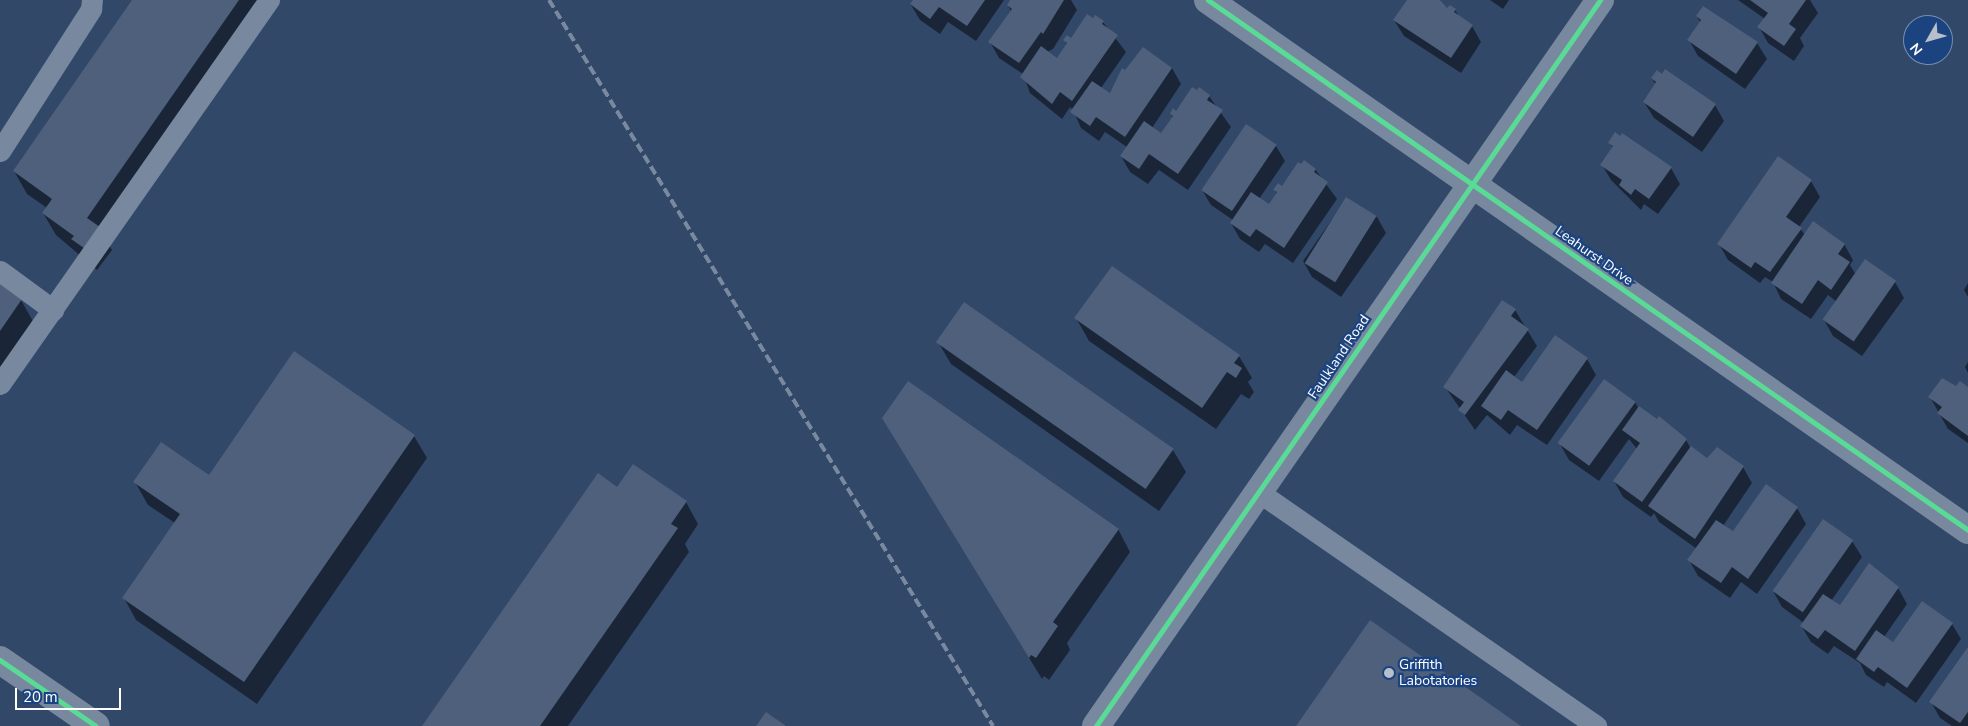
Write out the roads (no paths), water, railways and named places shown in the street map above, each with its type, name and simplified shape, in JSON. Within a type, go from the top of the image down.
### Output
[{"type":"street","name":"Leahurst Drive","points":[[1208,0],[1472,186],[1968,530]]},
{"type":"street","name":"Faulkland Road","points":[[1096,726],[1260,493],[1600,0]]},
{"type":"street","points":[[0,660],[96,726]]},
{"type":"lane","points":[[0,151],[91,9],[92,0]]},
{"type":"lane","points":[[0,384],[268,0]]},
{"type":"lane","points":[[0,271],[53,310]]},
{"type":"lane","points":[[1260,493],[1596,726]]},
{"type":"railway","points":[[549,0],[993,726]]},
{"type":"place","name":"Griffith Labotatories","points":[[1389,673]]}]
